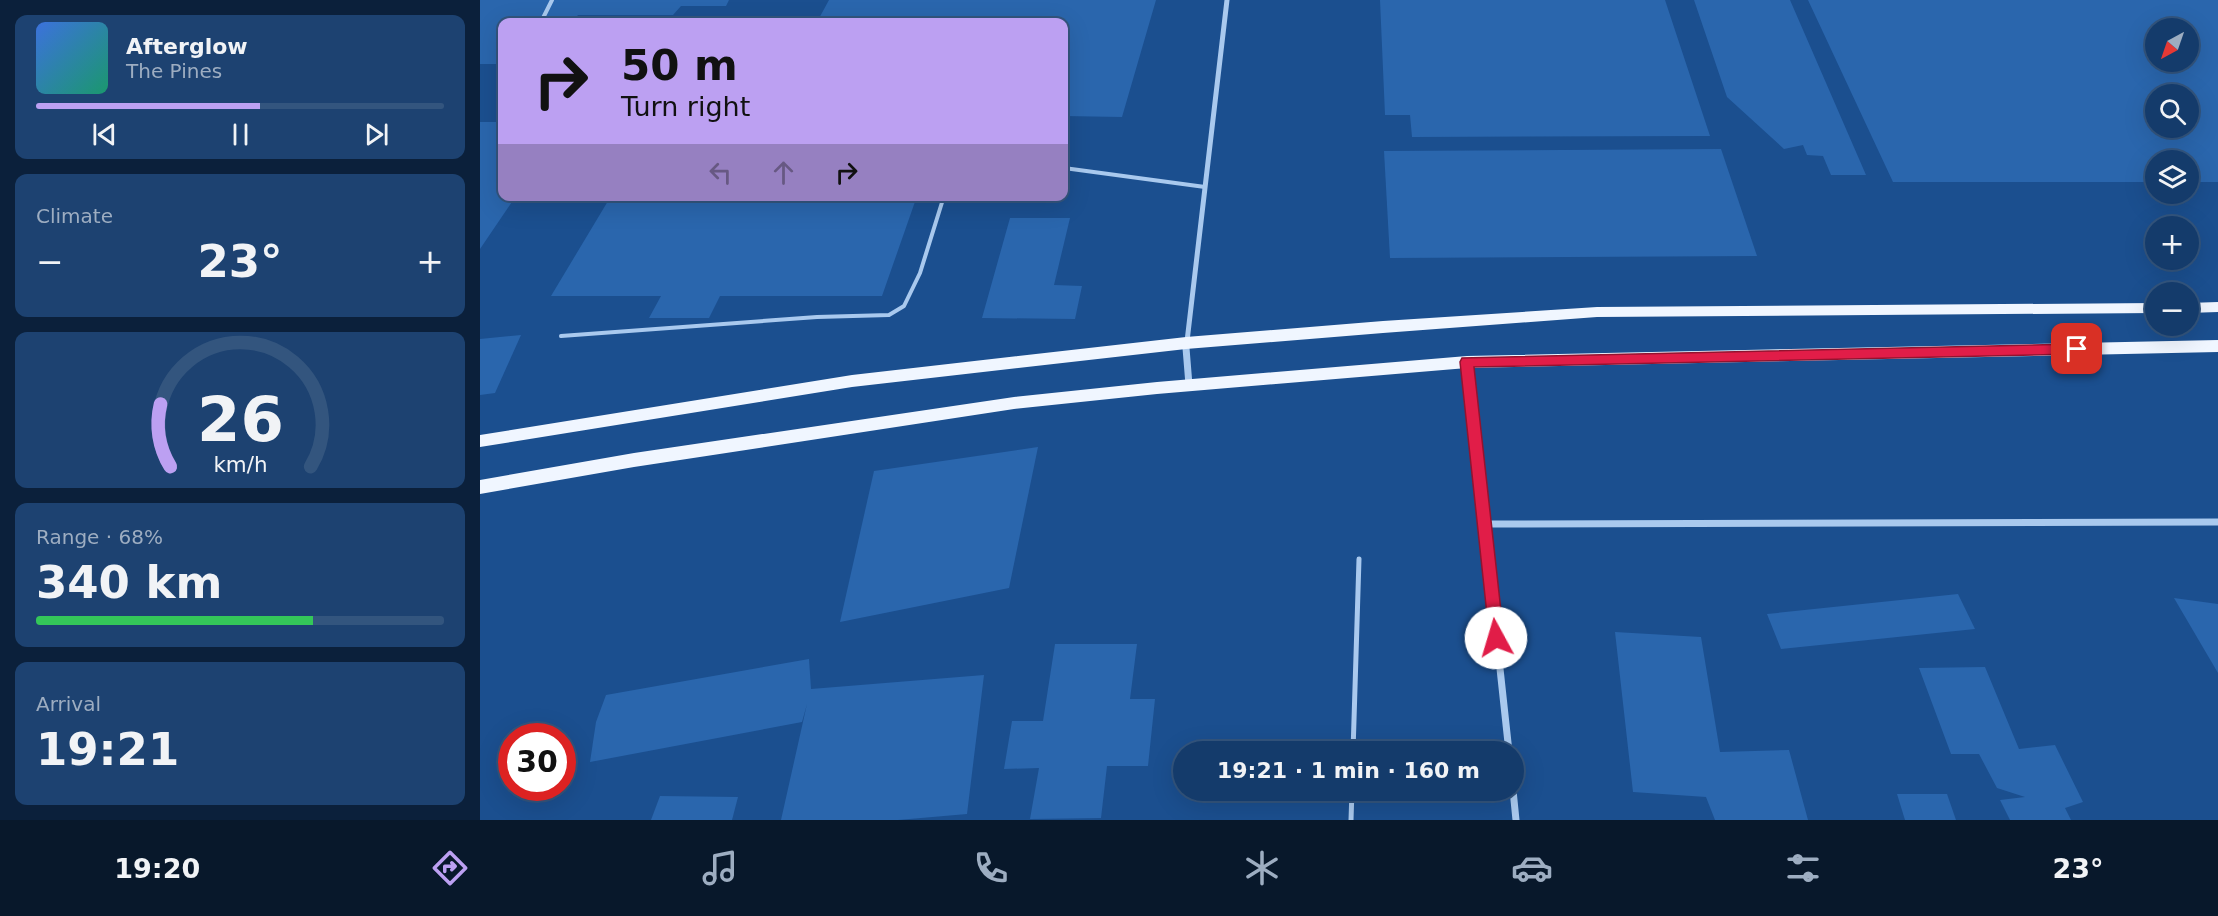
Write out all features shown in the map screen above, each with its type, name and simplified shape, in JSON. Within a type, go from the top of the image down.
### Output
[{"type":"main road","points":[[2199,308],[2218,307]]},
{"type":"main road","points":[[480,441],[852,381],[1186,344],[1383,327],[1597,312],[2145,308]]},
{"type":"main road","points":[[480,487],[634,460],[1003,405],[1189,385],[1467,362],[2218,346]]},
{"type":"street","points":[[1189,385],[1186,344],[1227,0]]},
{"type":"street","points":[[1467,362],[1508,741]]},
{"type":"street","points":[[1483,524],[2218,522]]},
{"type":"street","points":[[1514,801],[1516,820]]},
{"type":"lane","points":[[543,18],[552,0]]},
{"type":"lane","points":[[1068,169],[1205,187]]},
{"type":"lane","points":[[561,336],[817,317],[889,315],[904,306],[920,273],[942,201]]},
{"type":"lane","points":[[1353,741],[1359,559]]},
{"type":"lane","points":[[1351,820],[1352,801]]},
{"type":"building","points":[[480,0],[729,0],[726,6],[681,6],[673,15],[498,18],[498,64],[480,64]]},
{"type":"building","points":[[829,0],[1156,0],[1122,117],[1068,116],[1068,18],[819,18]]},
{"type":"building","points":[[1380,0],[1665,0],[1710,136],[1412,137],[1410,115],[1385,115]]},
{"type":"building","points":[[1694,0],[1790,0],[1866,175],[1831,175],[1823,156],[1807,155],[1803,145],[1784,149],[1727,97]]},
{"type":"building","points":[[1808,0],[2218,0],[2218,182],[2199,182],[2199,150],[2145,150],[2145,182],[1893,182]]},
{"type":"building","points":[[480,122],[498,122],[498,201],[513,201],[480,249]]},
{"type":"building","points":[[1721,149],[1757,256],[1390,258],[1384,151]]},
{"type":"building","points":[[608,201],[915,201],[882,296],[720,296],[709,318],[649,318],[661,296],[551,296]]},
{"type":"building","points":[[1010,218],[1070,218],[1054,285],[1082,286],[1075,319],[982,318]]},
{"type":"building","points":[[521,335],[495,393],[480,395],[480,339]]},
{"type":"building","points":[[1038,447],[1009,588],[840,622],[874,471]]},
{"type":"building","points":[[1958,594],[1975,629],[1781,649],[1767,614]]},
{"type":"building","points":[[2174,598],[2218,604],[2218,673]]},
{"type":"building","points":[[1615,632],[1701,637],[1720,752],[1789,750],[1808,820],[1715,820],[1706,797],[1633,792]]},
{"type":"building","points":[[1055,644],[1137,644],[1130,699],[1155,699],[1148,766],[1107,766],[1101,818],[1030,819],[1039,768],[1004,769],[1012,721],[1043,721]]},
{"type":"building","points":[[809,659],[811,689],[984,675],[967,814],[898,820],[781,820],[807,704],[802,722],[590,762],[596,722],[606,695]]},
{"type":"building","points":[[1985,667],[2019,749],[2055,745],[2083,802],[2065,808],[2071,820],[2010,820],[2000,800],[2025,797],[1997,788],[1979,754],[1951,754],[1919,668]]},
{"type":"building","points":[[1897,794],[1947,794],[1956,820],[1905,820]]},
{"type":"building","points":[[660,796],[738,797],[732,820],[651,820]]},
{"type":"route","points":[[1496,638],[1467,362],[2077,349]]}]
